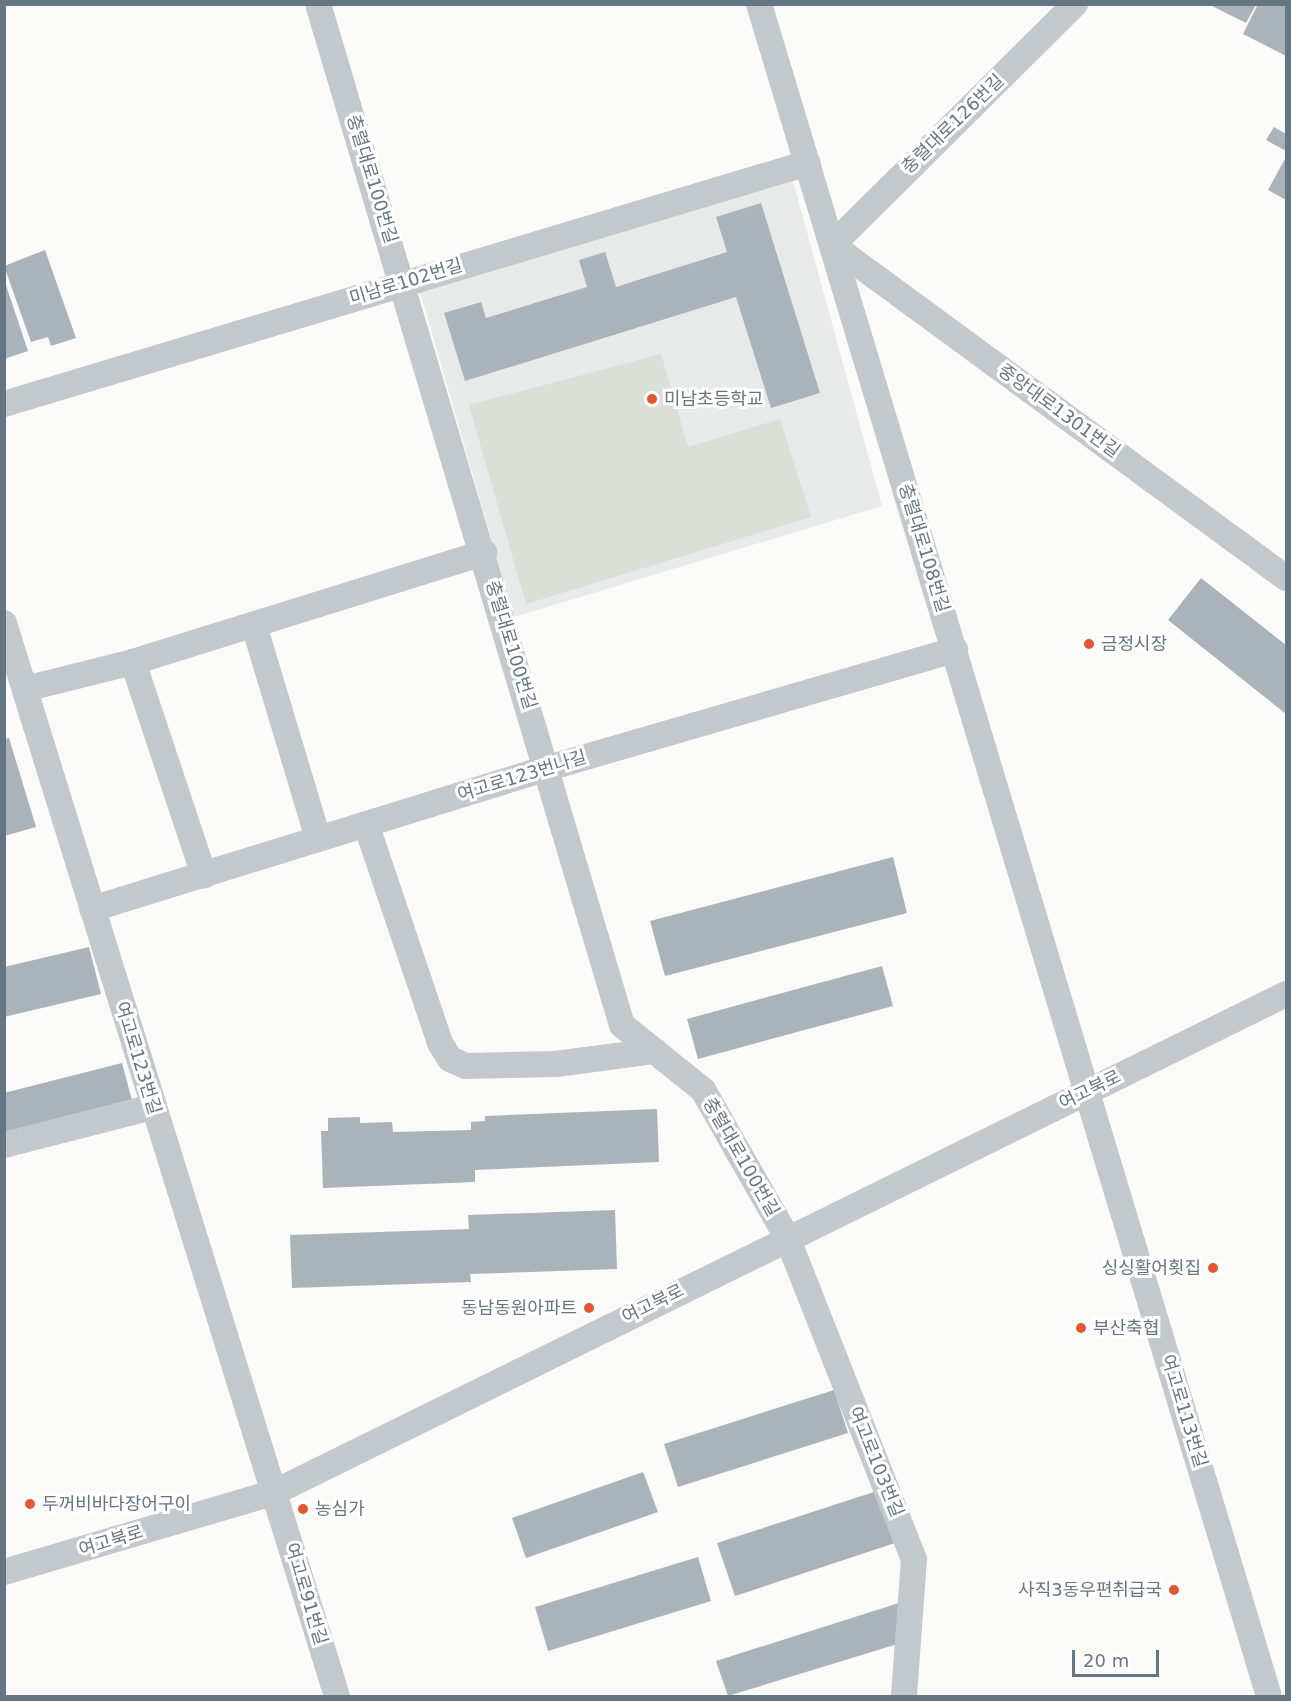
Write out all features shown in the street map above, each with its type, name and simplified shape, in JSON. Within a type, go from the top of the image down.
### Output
[{"type":"street","name":"충렬대로100번길","points":[[318,4],[484,553],[622,1025],[703,1090],[787,1237]]},
{"type":"street","name":"충렬대로108번길","points":[[759,4],[1088,1091]]},
{"type":"street","name":"충렬대로126번길","points":[[832,245],[1075,4]]},
{"type":"street","name":"미남로102번길","points":[[4,404],[808,163]]},
{"type":"street","name":"중앙대로1301번길","points":[[832,245],[1287,578]]},
{"type":"street","points":[[25,689],[134,662],[484,553]]},
{"type":"street","name":"여고로123번길","points":[[4,623],[153,1107],[275,1492]]},
{"type":"street","points":[[254,625],[318,839]]},
{"type":"street","name":"여고로123번나길","points":[[92,909],[548,768],[955,650]]},
{"type":"street","points":[[134,662],[204,875]]},
{"type":"street","points":[[366,824],[440,1044],[450,1059],[466,1066],[556,1064],[655,1051]]},
{"type":"street","name":"여고북로","points":[[4,1572],[275,1492],[787,1237],[1287,994]]},
{"type":"street","name":"여고로113번길","points":[[1088,1091],[1269,1696]]},
{"type":"street","points":[[4,1145],[153,1107]]},
{"type":"street","name":"여고로103번길","points":[[787,1237],[914,1559],[904,1696]]},
{"type":"street","name":"여고로91번길","points":[[275,1492],[337,1696]]},
{"type":"shaded area","name":"미남초등학교","points":[[793,181],[882,506],[514,617],[420,292]]},
{"type":"shaded area","points":[[661,354],[688,447],[780,419],[811,517],[526,604],[469,405]]},
{"type":"building","points":[[1258,4],[1286,4],[1286,56],[1243,34]]},
{"type":"building","points":[[1210,5],[1256,5],[1246,23]]},
{"type":"building","points":[[1274,127],[1286,134],[1286,151],[1266,140]]},
{"type":"building","points":[[1286,157],[1286,200],[1268,190]]},
{"type":"building","points":[[761,203],[820,393],[771,408],[736,297],[465,381],[444,313],[481,302],[486,318],[587,287],[579,260],[605,252],[616,287],[727,252],[716,217]]},
{"type":"building","points":[[45,250],[76,338],[51,346],[48,337],[31,342],[4,266]]},
{"type":"building","points":[[4,279],[28,351],[4,359]]},
{"type":"building","points":[[1201,578],[1286,645],[1286,714],[1168,620]]},
{"type":"building","points":[[9,738],[36,827],[4,836],[4,739]]},
{"type":"building","points":[[893,857],[907,913],[665,976],[650,921]]},
{"type":"building","points":[[89,947],[101,994],[4,1017],[4,967]]},
{"type":"building","points":[[882,966],[893,1006],[698,1059],[687,1019]]},
{"type":"building","points":[[122,1063],[136,1115],[4,1148],[4,1093]]},
{"type":"building","points":[[657,1109],[659,1162],[475,1170],[475,1182],[323,1188],[321,1131],[328,1131],[328,1118],[360,1117],[360,1123],[392,1122],[393,1132],[471,1130],[471,1122],[485,1121],[485,1116]]},
{"type":"building","points":[[615,1210],[617,1269],[470,1274],[471,1282],[292,1288],[290,1235],[469,1229],[468,1215]]},
{"type":"building","points":[[834,1390],[848,1433],[678,1487],[664,1444]]},
{"type":"building","points":[[643,1472],[658,1512],[526,1558],[512,1518]]},
{"type":"building","points":[[880,1490],[898,1542],[735,1596],[717,1543]]},
{"type":"building","points":[[698,1557],[711,1601],[548,1651],[535,1607]]},
{"type":"building","points":[[902,1602],[914,1639],[728,1696],[716,1661]]},
{"type":"place","name":"미남초등학교","points":[[652,399]]},
{"type":"place","name":"금정시장","points":[[1089,644]]},
{"type":"place","name":"싱싱활어횟집","points":[[1213,1268]]},
{"type":"place","name":"동남동원아파트","points":[[589,1308]]},
{"type":"place","name":"부산축협","points":[[1081,1328]]},
{"type":"place","name":"두꺼비바다장어구이","points":[[30,1504]]},
{"type":"place","name":"농심가","points":[[303,1509]]},
{"type":"place","name":"사직3동우편취급국","points":[[1174,1590]]}]
